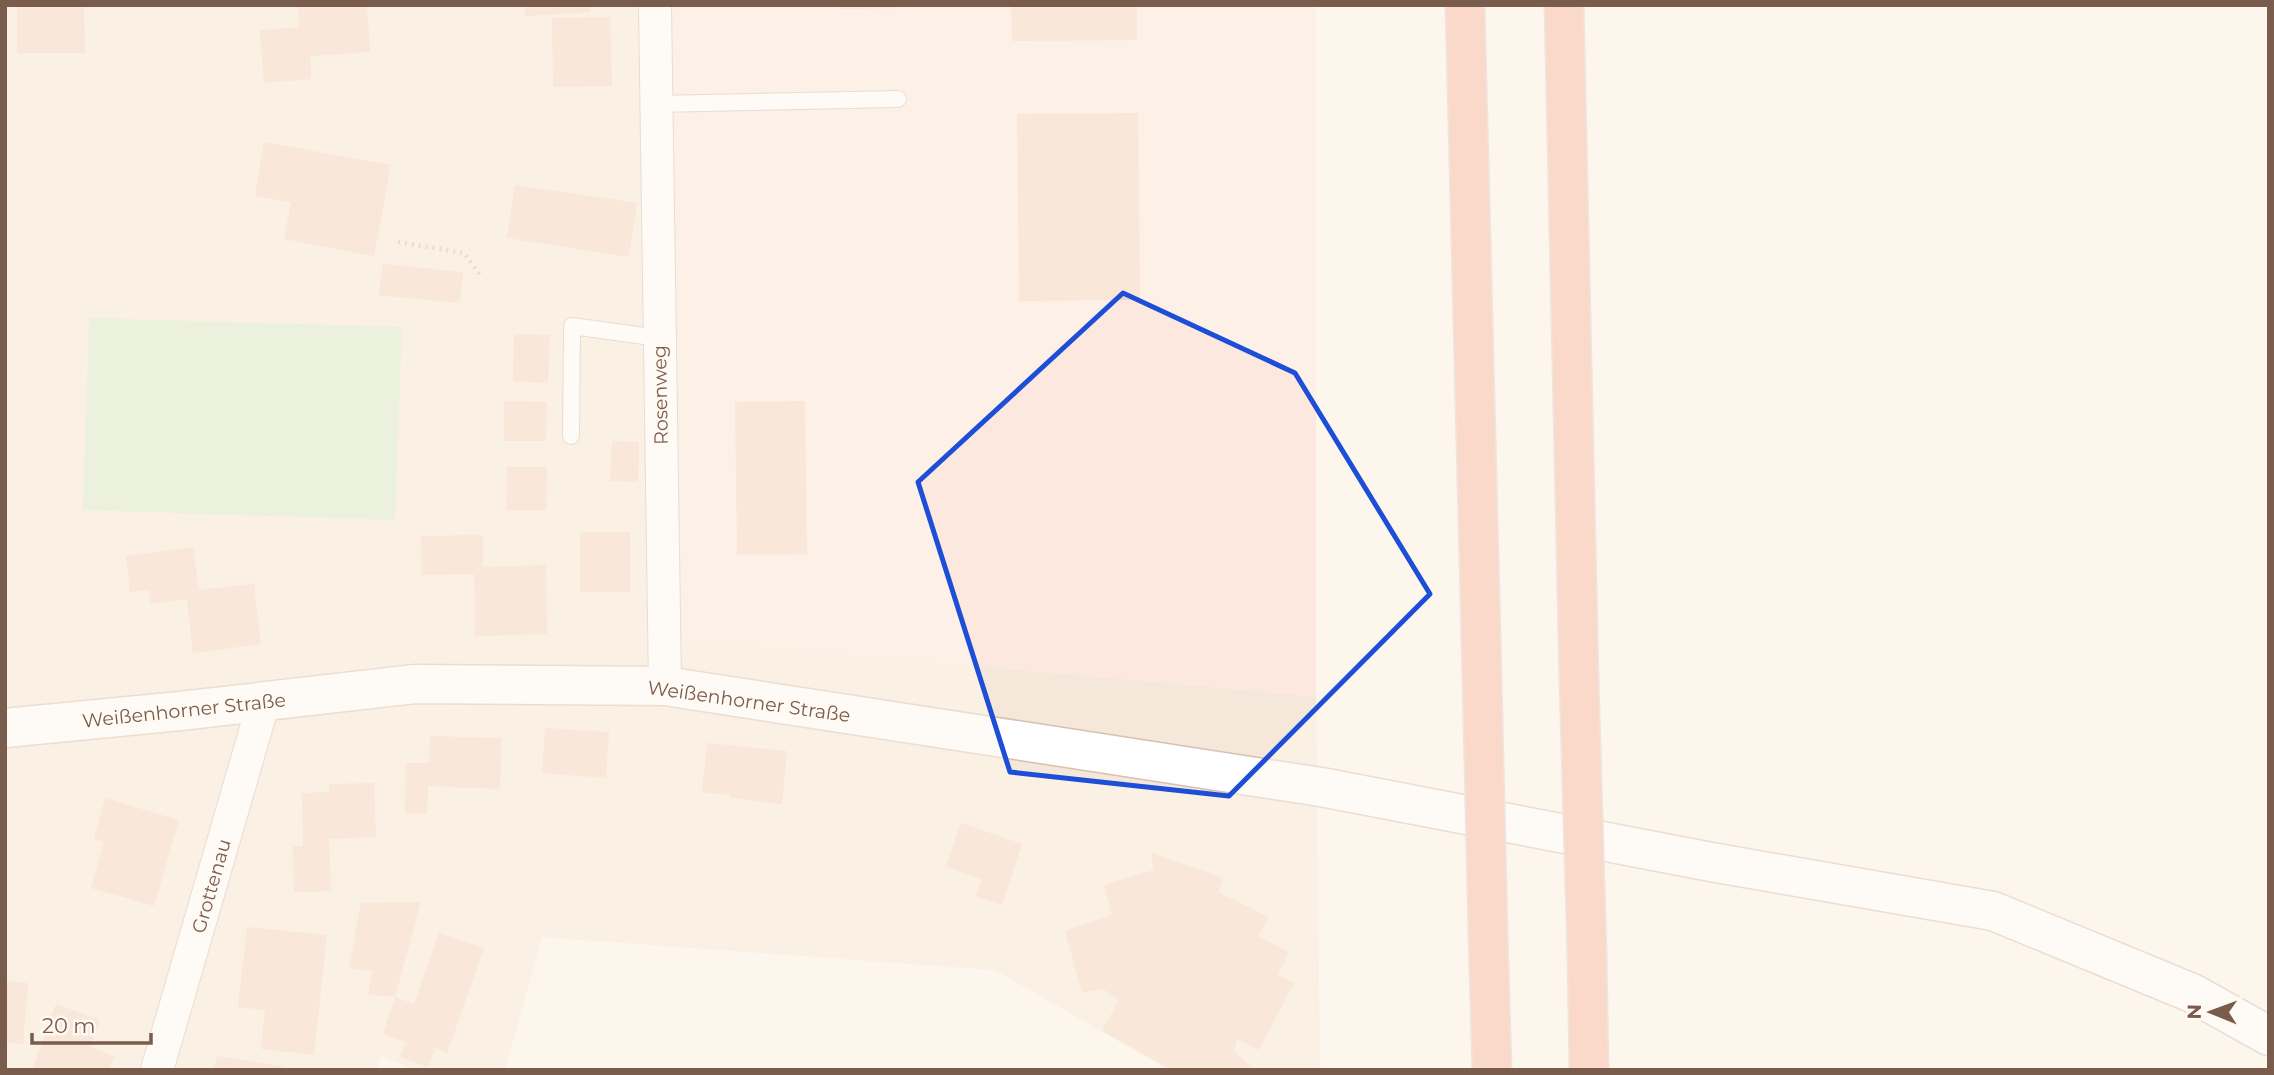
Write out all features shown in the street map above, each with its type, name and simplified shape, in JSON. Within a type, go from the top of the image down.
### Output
[{"type":"highway","points":[[1465,5],[1492,1070]]},
{"type":"highway","points":[[1564,5],[1589,1070]]},
{"type":"main road","name":"Weißenhorner Straße","points":[[5,728],[436,684],[665,686],[1321,787],[1711,862],[1993,911],[2192,993],[2269,1036]]},
{"type":"street","name":"Rosenweg","points":[[655,5],[665,686]]},
{"type":"street","name":"Grottenau","points":[[157,1070],[264,701]]},
{"type":"lane","points":[[656,104],[898,99]]},
{"type":"lane","points":[[571,436],[572,326],[659,338]]},
{"type":"path","points":[[398,242],[464,253],[480,275]]},
{"type":"highlighted area","points":[[1123,293],[1295,373],[1430,594],[1229,796],[1010,772],[918,482]]},
{"type":"shaded area","points":[[5,5],[671,5],[675,639],[1316,696],[1320,1070],[1169,1070],[995,970],[542,937],[505,1070],[416,1070],[381,1056],[376,1070],[5,1070]]},
{"type":"shaded area","points":[[671,5],[1316,5],[1316,696],[675,639]]},
{"type":"green space","points":[[89,318],[402,327],[395,520],[83,510]]},
{"type":"building","points":[[17,5],[84,5],[85,53],[17,53]]},
{"type":"building","points":[[298,5],[367,5],[370,52],[310,56],[311,79],[264,83],[260,30],[299,27]]},
{"type":"building","points":[[525,5],[589,5],[590,12],[525,16]]},
{"type":"building","points":[[841,5],[897,5],[897,8],[841,9]]},
{"type":"building","points":[[1011,5],[1137,5],[1137,40],[1012,41]]},
{"type":"building","points":[[610,17],[612,86],[553,87],[552,18]]},
{"type":"building","points":[[1138,113],[1140,300],[1019,301],[1017,114]]},
{"type":"building","points":[[264,142],[391,165],[374,256],[284,239],[291,202],[255,196]]},
{"type":"building","points":[[515,185],[637,203],[629,257],[507,238]]},
{"type":"building","points":[[383,264],[463,272],[460,303],[379,295]]},
{"type":"building","points":[[514,334],[550,335],[548,383],[513,381]]},
{"type":"building","points":[[504,401],[547,402],[546,441],[504,441]]},
{"type":"building","points":[[805,401],[807,554],[737,555],[735,402]]},
{"type":"building","points":[[612,441],[639,442],[638,482],[610,481]]},
{"type":"building","points":[[507,467],[547,467],[546,510],[506,510]]},
{"type":"building","points":[[580,532],[630,532],[630,592],[580,592]]},
{"type":"building","points":[[483,535],[483,567],[546,565],[547,634],[475,636],[474,574],[422,575],[421,536]]},
{"type":"building","points":[[193,547],[199,590],[254,584],[261,644],[193,653],[187,599],[151,604],[149,590],[130,592],[126,556]]},
{"type":"building","points":[[545,728],[609,732],[606,778],[542,773]]},
{"type":"building","points":[[430,736],[502,738],[500,789],[428,786],[427,814],[405,813],[406,763],[429,763]]},
{"type":"building","points":[[707,743],[787,751],[782,804],[702,792]]},
{"type":"building","points":[[374,783],[376,837],[329,839],[331,891],[294,892],[293,846],[303,846],[302,793],[329,792],[329,784]]},
{"type":"building","points":[[105,798],[179,820],[154,906],[91,888],[104,842],[94,839]]},
{"type":"building","points":[[961,823],[1022,844],[1002,905],[975,896],[982,879],[946,867]]},
{"type":"building","points":[[1152,853],[1223,878],[1218,892],[1269,917],[1258,936],[1289,952],[1278,975],[1294,983],[1259,1050],[1237,1039],[1234,1051],[1255,1070],[1172,1070],[1102,1031],[1119,1000],[1103,989],[1082,993],[1065,931],[1112,915],[1104,885],[1153,870]]},
{"type":"building","points":[[421,902],[395,997],[368,994],[372,971],[349,968],[361,903]]},
{"type":"building","points":[[247,927],[327,935],[314,1055],[261,1049],[265,1010],[238,1007]]},
{"type":"building","points":[[439,933],[484,948],[447,1053],[435,1048],[428,1067],[400,1057],[406,1042],[383,1034],[395,997],[414,1004]]},
{"type":"building","points":[[5,981],[28,983],[23,1044],[5,1042]]},
{"type":"building","points":[[56,1004],[100,1020],[90,1047],[114,1056],[109,1070],[32,1070]]},
{"type":"building","points":[[217,1056],[282,1066],[282,1070],[213,1070]]}]
